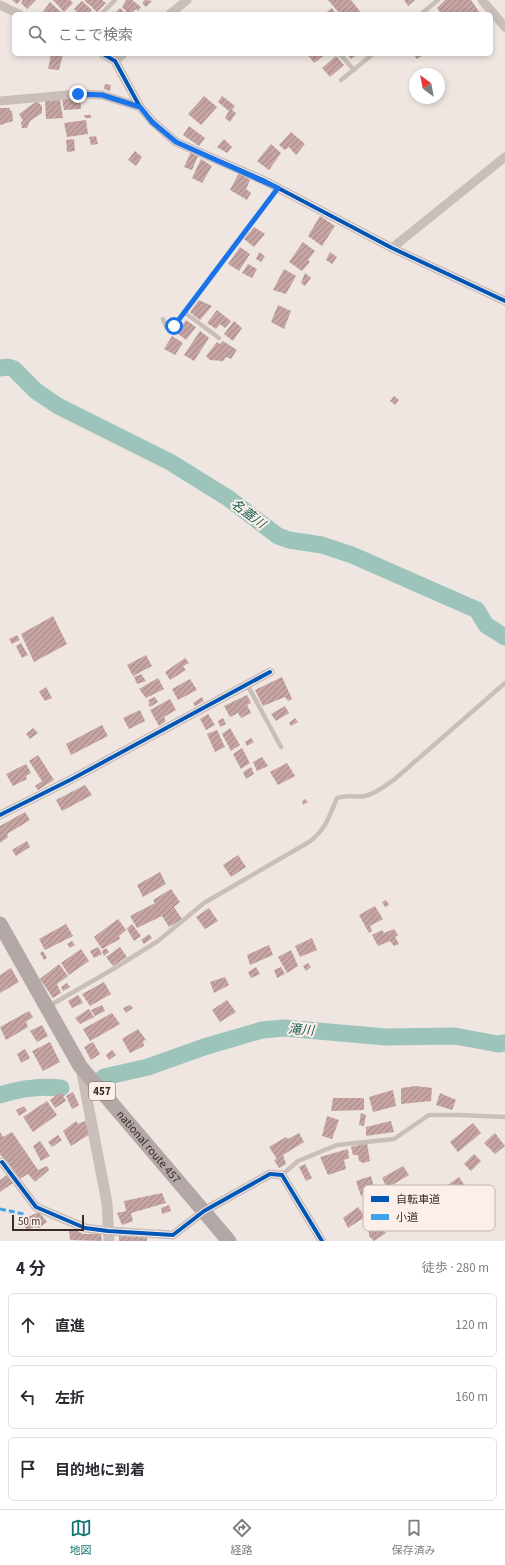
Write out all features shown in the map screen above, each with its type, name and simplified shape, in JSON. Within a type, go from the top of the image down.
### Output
[{"type":"highway","name":"national route 457","points":[[1,928],[80,1066],[229,1241]]},
{"type":"street","points":[[172,12],[186,0]]},
{"type":"street","points":[[482,0],[492,12]]},
{"type":"street","points":[[0,5],[15,12]]},
{"type":"street","points":[[493,13],[505,27]]},
{"type":"street","points":[[106,56],[115,61],[140,107],[152,122],[176,142],[278,188],[392,248],[505,301]]},
{"type":"street","points":[[115,61],[121,56]]},
{"type":"street","points":[[0,101],[78,94],[102,95],[140,107]]},
{"type":"street","points":[[392,248],[505,157]]},
{"type":"street","points":[[0,815],[248,686],[270,672]]},
{"type":"street","points":[[80,1066],[107,1203],[108,1236]]},
{"type":"street","points":[[2,1162],[36,1207],[108,1236],[173,1235],[204,1211],[270,1174],[282,1175],[322,1241]]},
{"type":"lane","points":[[103,12],[115,0]]},
{"type":"lane","points":[[423,12],[438,0]]},
{"type":"lane","points":[[342,56],[354,70]]},
{"type":"lane","points":[[341,80],[371,56]]},
{"type":"lane","points":[[163,319],[166,327],[174,326],[278,188]]},
{"type":"lane","points":[[184,312],[219,338]]},
{"type":"lane","points":[[46,1007],[115,968],[158,941],[204,903],[309,842],[320,834],[327,822],[337,798],[346,795],[365,796],[379,790],[395,779],[505,683]]},
{"type":"lane","points":[[248,686],[281,747]]},
{"type":"lane","points":[[282,1175],[298,1161],[337,1145],[394,1139],[429,1115],[505,1117]]},
{"type":"building","points":[[12,0],[21,0],[17,4]]},
{"type":"building","points":[[23,0],[36,0],[27,9],[21,3]]},
{"type":"building","points":[[53,0],[70,0],[73,3],[64,12]]},
{"type":"building","points":[[84,0],[102,0],[106,3],[97,12]]},
{"type":"building","points":[[126,0],[132,0],[141,7],[138,11],[136,9],[132,12],[127,12],[122,7]]},
{"type":"building","points":[[145,0],[152,1],[146,7],[142,3]]},
{"type":"building","points":[[328,0],[351,0],[360,12],[338,12]]},
{"type":"building","points":[[404,0],[415,0],[408,6]]},
{"type":"building","points":[[445,0],[471,0],[479,12],[440,12],[437,8]]},
{"type":"building","points":[[82,1],[92,10],[90,12],[77,12],[74,9]]},
{"type":"building","points":[[50,2],[61,12],[43,12]]},
{"type":"building","points":[[120,8],[124,12],[116,12]]},
{"type":"building","points":[[332,8],[335,12],[327,12]]},
{"type":"building","points":[[51,56],[62,56],[59,70],[48,69]]},
{"type":"building","points":[[309,56],[323,56],[314,63]]},
{"type":"building","points":[[336,56],[344,65],[330,77],[322,68]]},
{"type":"building","points":[[415,56],[422,56],[417,59]]},
{"type":"building","points":[[105,84],[111,85],[110,91],[104,89]]},
{"type":"building","points":[[80,96],[81,109],[64,110],[62,99]]},
{"type":"building","points":[[204,96],[217,107],[201,125],[188,114]]},
{"type":"building","points":[[222,96],[235,106],[232,110],[236,113],[230,122],[225,118],[229,111],[218,102]]},
{"type":"building","points":[[60,100],[63,118],[46,119],[45,101]]},
{"type":"building","points":[[37,101],[42,106],[42,113],[30,121],[27,128],[22,128],[21,122],[23,121],[19,114]]},
{"type":"building","points":[[0,108],[10,108],[10,111],[12,111],[13,121],[0,125]]},
{"type":"building","points":[[84,115],[91,115],[91,118],[85,118]]},
{"type":"building","points":[[86,120],[88,134],[67,137],[64,123]]},
{"type":"building","points":[[189,126],[205,138],[199,146],[183,135]]},
{"type":"building","points":[[291,132],[305,144],[296,155],[289,147],[285,150],[279,145]]},
{"type":"building","points":[[96,136],[98,144],[91,145],[89,137]]},
{"type":"building","points":[[74,139],[75,151],[67,152],[66,140]]},
{"type":"building","points":[[224,139],[232,147],[227,153],[217,147]]},
{"type":"building","points":[[271,144],[281,153],[269,170],[257,161]]},
{"type":"building","points":[[135,151],[142,157],[136,166],[128,160]]},
{"type":"building","points":[[191,152],[198,156],[192,170],[184,167]]},
{"type":"building","points":[[201,159],[212,166],[202,183],[192,178]]},
{"type":"building","points":[[239,173],[250,180],[246,189],[251,193],[247,200],[230,190]]},
{"type":"building","points":[[320,216],[335,226],[322,246],[308,236]]},
{"type":"building","points":[[254,227],[265,234],[254,247],[244,239]]},
{"type":"building","points":[[303,242],[315,251],[308,260],[310,262],[302,271],[289,262]]},
{"type":"building","points":[[240,247],[250,254],[239,271],[228,264]]},
{"type":"building","points":[[259,252],[265,256],[261,262],[256,259]]},
{"type":"building","points":[[330,252],[337,257],[332,264],[326,260]]},
{"type":"building","points":[[248,264],[257,269],[252,278],[242,273]]},
{"type":"building","points":[[284,269],[296,276],[286,294],[273,290]]},
{"type":"building","points":[[305,273],[311,278],[305,286],[301,283]]},
{"type":"building","points":[[199,300],[212,306],[200,320],[190,312]]},
{"type":"building","points":[[278,305],[291,311],[284,329],[271,322]]},
{"type":"building","points":[[217,310],[231,321],[225,328],[220,324],[216,329],[207,323]]},
{"type":"building","points":[[186,320],[196,327],[186,340],[177,333]]},
{"type":"building","points":[[234,321],[242,328],[233,341],[224,334]]},
{"type":"building","points":[[200,331],[209,338],[194,361],[184,355]]},
{"type":"building","points":[[172,336],[183,343],[175,355],[164,349]]},
{"type":"building","points":[[223,341],[237,350],[231,359],[226,357],[223,361],[210,360],[206,356],[217,342],[220,344]]},
{"type":"building","points":[[394,396],[399,400],[395,405],[390,401]]},
{"type":"building","points":[[53,616],[67,644],[34,662],[21,634]]},
{"type":"building","points":[[17,635],[20,640],[12,644],[9,639]]},
{"type":"building","points":[[21,643],[28,655],[22,658],[16,646]]},
{"type":"building","points":[[146,655],[152,666],[133,676],[127,665]]},
{"type":"building","points":[[185,658],[189,663],[183,666],[186,670],[170,680],[165,672]]},
{"type":"building","points":[[141,674],[146,681],[137,684],[134,677]]},
{"type":"building","points":[[282,677],[292,699],[288,701],[285,697],[263,706],[255,690]]},
{"type":"building","points":[[158,678],[164,689],[146,698],[139,689]]},
{"type":"building","points":[[190,679],[197,690],[178,700],[172,689]]},
{"type":"building","points":[[46,687],[52,698],[45,701],[39,692]]},
{"type":"building","points":[[247,695],[251,703],[247,705],[251,713],[241,718],[238,713],[230,717],[224,706]]},
{"type":"building","points":[[155,697],[158,702],[150,707],[148,700]]},
{"type":"building","points":[[202,697],[204,701],[195,706],[193,703]]},
{"type":"building","points":[[170,699],[176,710],[164,717],[166,721],[159,726],[150,710]]},
{"type":"building","points":[[285,706],[289,713],[276,721],[271,714]]},
{"type":"building","points":[[140,710],[145,721],[129,729],[123,718]]},
{"type":"building","points":[[208,714],[215,725],[206,730],[200,719]]},
{"type":"building","points":[[223,718],[226,724],[220,727],[218,721]]},
{"type":"building","points":[[295,718],[298,722],[291,726],[289,723]]},
{"type":"building","points":[[102,725],[108,736],[71,755],[66,744]]},
{"type":"building","points":[[33,728],[38,733],[30,739],[26,734]]},
{"type":"building","points":[[230,728],[240,745],[231,751],[222,734]]},
{"type":"building","points":[[217,730],[225,747],[215,752],[207,734]]},
{"type":"building","points":[[251,738],[254,742],[247,746],[245,742]]},
{"type":"building","points":[[242,748],[250,763],[241,769],[233,754]]},
{"type":"building","points":[[38,755],[54,780],[38,790],[35,786],[42,781],[29,761]]},
{"type":"building","points":[[262,757],[268,766],[257,771],[253,762]]},
{"type":"building","points":[[287,763],[295,776],[278,785],[270,772]]},
{"type":"building","points":[[26,764],[31,773],[26,776],[27,779],[13,786],[6,774]]},
{"type":"building","points":[[251,767],[254,774],[246,779],[243,772]]},
{"type":"building","points":[[85,785],[92,795],[62,811],[56,800]]},
{"type":"building","points":[[305,799],[308,802],[303,805],[302,802]]},
{"type":"building","points":[[25,812],[30,820],[7,834],[8,837],[0,843],[0,826]]},
{"type":"building","points":[[27,841],[30,847],[16,856],[12,850]]},
{"type":"building","points":[[238,855],[246,867],[231,877],[223,865]]},
{"type":"building","points":[[160,872],[166,884],[143,897],[137,885]]},
{"type":"building","points":[[171,889],[180,902],[174,907],[182,919],[169,927],[162,916],[137,928],[130,916],[155,903],[153,900]]},
{"type":"building","points":[[386,900],[389,905],[385,907],[382,902]]},
{"type":"building","points":[[375,906],[383,919],[370,926],[372,931],[369,933],[359,915]]},
{"type":"building","points":[[209,908],[218,921],[205,929],[196,917]]},
{"type":"building","points":[[118,919],[126,930],[119,936],[120,939],[102,949],[94,937]]},
{"type":"building","points":[[66,924],[73,936],[45,950],[39,939]]},
{"type":"building","points":[[132,924],[141,936],[134,941],[127,929]]},
{"type":"building","points":[[394,929],[398,935],[395,937],[399,944],[394,946],[390,941],[378,946],[372,935],[382,930],[384,933]]},
{"type":"building","points":[[149,934],[152,938],[144,944],[141,940]]},
{"type":"building","points":[[312,938],[317,950],[300,957],[295,946]]},
{"type":"building","points":[[72,941],[75,945],[70,948],[67,944]]},
{"type":"building","points":[[269,945],[273,955],[250,965],[247,955]]},
{"type":"building","points":[[98,947],[102,954],[94,958],[90,951]]},
{"type":"building","points":[[120,947],[127,957],[113,966],[106,957]]},
{"type":"building","points":[[106,948],[109,952],[104,956],[102,951]]},
{"type":"building","points":[[81,949],[89,961],[69,975],[61,963]]},
{"type":"building","points":[[291,950],[298,966],[287,973],[278,957]]},
{"type":"building","points":[[43,951],[47,958],[44,960],[40,953]]},
{"type":"building","points":[[308,963],[311,967],[306,971],[303,966]]},
{"type":"building","points":[[59,964],[68,976],[57,984],[61,993],[53,998],[40,979]]},
{"type":"building","points":[[256,967],[260,974],[251,978],[248,972]]},
{"type":"building","points":[[281,967],[285,974],[277,978],[274,970]]},
{"type":"building","points":[[11,968],[19,982],[0,993],[0,975]]},
{"type":"building","points":[[225,977],[229,985],[214,993],[210,982]]},
{"type":"building","points":[[104,982],[111,994],[90,1006],[82,994]]},
{"type":"building","points":[[67,983],[70,987],[63,991],[61,987]]},
{"type":"building","points":[[78,995],[83,1003],[72,1008],[68,1001]]},
{"type":"building","points":[[227,1000],[236,1012],[220,1022],[212,1010]]},
{"type":"building","points":[[102,1005],[105,1011],[95,1016],[91,1010]]},
{"type":"building","points":[[130,1005],[133,1008],[126,1013],[123,1008]]},
{"type":"building","points":[[89,1009],[94,1017],[80,1024],[75,1018]]},
{"type":"building","points":[[29,1011],[33,1017],[26,1022],[28,1027],[6,1040],[0,1027]]},
{"type":"building","points":[[112,1013],[120,1024],[90,1041],[83,1029]]},
{"type":"building","points":[[42,1025],[48,1036],[37,1042],[30,1031]]},
{"type":"building","points":[[138,1029],[146,1040],[143,1041],[144,1046],[130,1053],[122,1039]]},
{"type":"building","points":[[50,1042],[60,1062],[43,1071],[32,1051]]},
{"type":"building","points":[[93,1042],[100,1054],[91,1060],[84,1047]]},
{"type":"building","points":[[25,1049],[30,1058],[21,1063],[17,1054]]},
{"type":"building","points":[[112,1050],[116,1055],[109,1060],[106,1055]]},
{"type":"building","points":[[416,1086],[432,1088],[431,1101],[401,1104],[401,1088]]},
{"type":"building","points":[[393,1090],[396,1106],[373,1112],[369,1097]]},
{"type":"building","points":[[61,1092],[66,1101],[55,1108],[50,1100]]},
{"type":"building","points":[[73,1092],[79,1105],[72,1109],[66,1096]]},
{"type":"building","points":[[440,1093],[456,1100],[452,1110],[436,1105]]},
{"type":"building","points":[[333,1098],[364,1098],[364,1110],[331,1111]]},
{"type":"building","points":[[47,1101],[57,1115],[33,1132],[23,1117]]},
{"type":"building","points":[[24,1106],[27,1111],[19,1116],[16,1110]]},
{"type":"building","points":[[361,1113],[366,1115],[364,1126],[359,1125]]},
{"type":"building","points":[[327,1116],[339,1120],[332,1139],[322,1136]]},
{"type":"building","points":[[76,1121],[78,1124],[85,1121],[90,1134],[71,1146],[63,1131]]},
{"type":"building","points":[[391,1121],[394,1132],[366,1136],[366,1127]]},
{"type":"building","points":[[473,1123],[481,1133],[458,1152],[450,1142]]},
{"type":"building","points":[[0,1132],[3,1137],[12,1132],[38,1170],[47,1166],[49,1170],[35,1182],[28,1174],[18,1180],[0,1154]]},
{"type":"building","points":[[299,1133],[304,1142],[283,1155],[286,1164],[279,1168],[274,1160],[277,1159],[269,1147],[286,1137],[288,1139]]},
{"type":"building","points":[[495,1133],[505,1146],[495,1154],[484,1143]]},
{"type":"building","points":[[58,1135],[62,1140],[52,1147],[48,1142]]},
{"type":"building","points":[[40,1141],[50,1156],[41,1161],[33,1146]]},
{"type":"building","points":[[367,1143],[370,1161],[363,1163],[359,1161],[358,1155],[353,1155],[351,1147]]},
{"type":"building","points":[[348,1149],[349,1158],[344,1160],[346,1169],[328,1175],[320,1157]]},
{"type":"building","points":[[474,1154],[481,1161],[471,1171],[464,1164]]},
{"type":"building","points":[[305,1164],[312,1178],[306,1181],[299,1167]]},
{"type":"building","points":[[403,1166],[409,1175],[392,1185],[386,1185],[382,1178]]},
{"type":"building","points":[[7,1175],[13,1183],[0,1192],[0,1180]]},
{"type":"building","points":[[371,1176],[373,1185],[363,1185],[363,1195],[361,1196],[356,1181]]},
{"type":"building","points":[[459,1177],[464,1185],[448,1185]]},
{"type":"building","points":[[162,1193],[166,1203],[131,1213],[133,1221],[122,1225],[117,1213],[126,1211],[124,1201]]},
{"type":"building","points":[[169,1205],[171,1211],[162,1214],[161,1208]]},
{"type":"building","points":[[358,1207],[363,1214],[363,1218],[348,1228],[343,1218]]},
{"type":"building","points":[[39,1212],[47,1222],[39,1228],[34,1227],[27,1230],[21,1220]]},
{"type":"building","points":[[69,1230],[76,1230],[83,1234],[101,1234],[102,1241],[70,1240]]},
{"type":"building","points":[[369,1231],[384,1231],[386,1233],[374,1241],[369,1236]]},
{"type":"building","points":[[119,1236],[147,1237],[147,1241],[119,1241]]},
{"type":"waterway","name":"名蓋川","points":[[0,368],[8,367],[14,369],[36,391],[58,406],[170,462],[228,498],[278,536],[289,540],[322,545],[352,555],[477,610],[486,625],[505,637]]},
{"type":"waterway","name":"滝川","points":[[104,1077],[148,1067],[204,1047],[262,1030],[284,1028],[386,1037],[455,1036],[498,1044],[505,1043]]},
{"type":"waterway","name":"滝川","points":[[0,1095],[30,1088],[61,1088]]},
{"type":"marked path","points":[[0,1209],[24,1214]]},
{"type":"cycle path","points":[[106,56],[115,61],[140,107],[153,122],[176,142],[263,180],[392,248],[505,301]]},
{"type":"cycle path","points":[[0,815],[72,779],[270,672]]},
{"type":"cycle path","points":[[2,1162],[36,1207],[85,1228],[173,1235],[204,1211],[270,1174],[282,1175],[322,1241]]},
{"type":"route","points":[[78,94],[102,95],[140,107],[152,122],[176,142],[264,180],[278,188],[174,326]]}]
